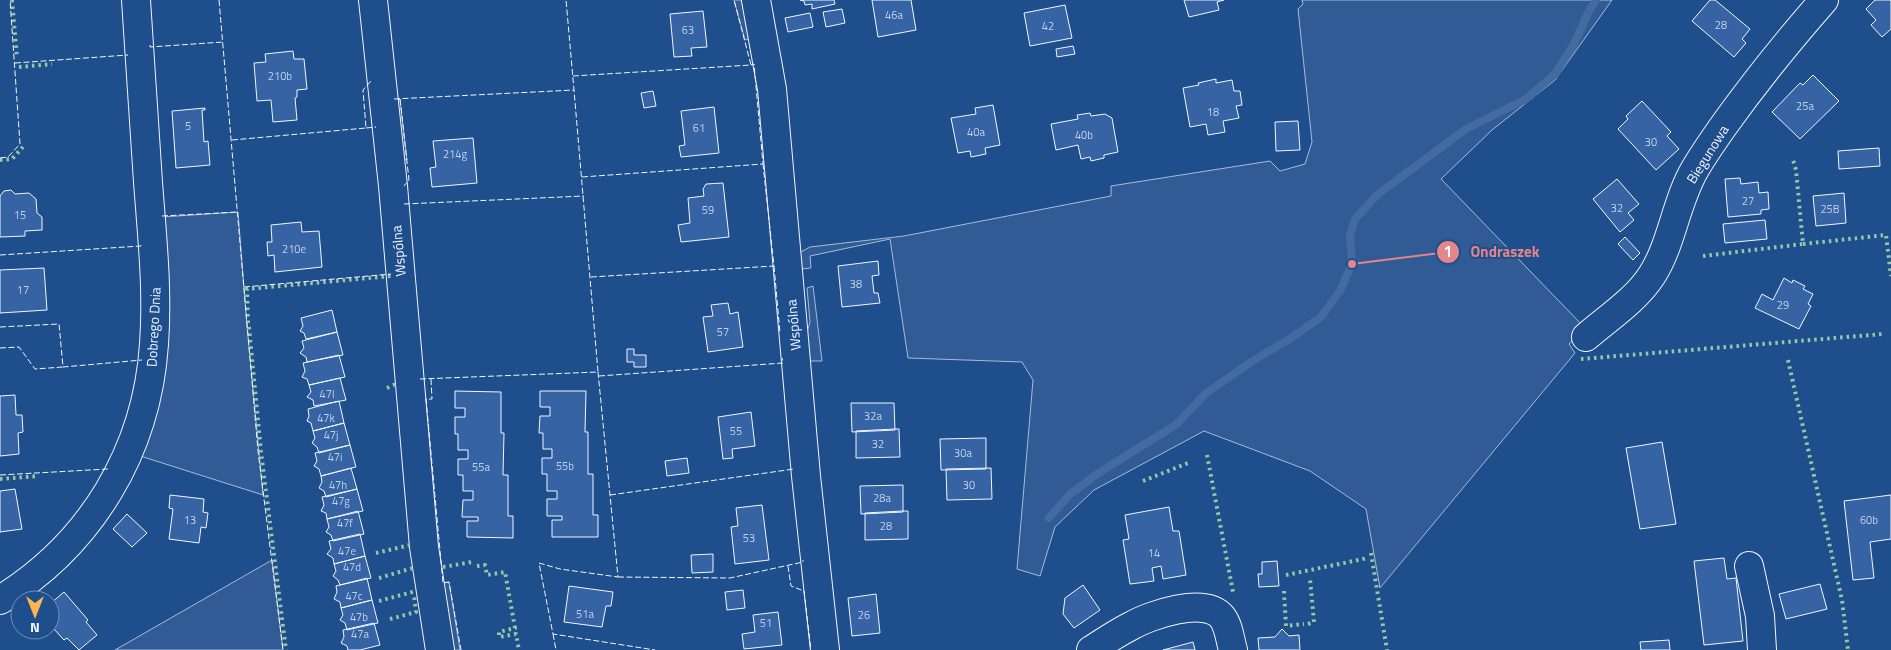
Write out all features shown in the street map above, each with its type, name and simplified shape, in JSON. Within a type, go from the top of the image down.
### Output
[{"type":"street","name":"Dobrego Dnia","points":[[0,600],[38,573],[71,542],[95,514],[129,452],[141,421],[149,388],[154,345],[155,271],[136,0]]},
{"type":"street","name":"Wspólna","points":[[373,0],[392,186],[424,547],[440,650]]},
{"type":"street","name":"Wspólna","points":[[756,0],[772,89],[806,476],[826,650]]},
{"type":"street","name":"Biegunowa","points":[[1586,337],[1629,300],[1653,274],[1660,260],[1682,195],[1694,170],[1744,98],[1783,47],[1824,0]]},
{"type":"street","points":[[1749,566],[1760,616],[1762,650]]},
{"type":"street","points":[[1091,650],[1132,625],[1157,615],[1182,609],[1201,608],[1212,610],[1222,617],[1228,630],[1232,650]]},
{"type":"shaded area","points":[[734,0],[747,0],[755,37],[745,40]]},
{"type":"shaded area","points":[[1302,0],[1612,0],[1555,80],[1492,130],[1441,179],[1586,329],[1569,344],[1575,353],[1380,588],[1366,509],[1310,471],[1204,431],[1094,490],[1055,527],[1040,576],[1017,569],[1033,380],[1022,362],[908,358],[890,239],[810,256],[811,268],[801,269],[799,253],[810,247],[904,236],[1111,196],[1111,186],[1270,161],[1280,171],[1305,164],[1312,142],[1298,9],[1303,4]]},
{"type":"shaded area","points":[[391,99],[400,99],[407,160],[396,155]]},
{"type":"shaded area","points":[[238,212],[263,495],[134,454],[162,217]]},
{"type":"shaded area","points":[[813,286],[822,361],[807,361],[805,339],[810,322],[807,288]]},
{"type":"shaded area","points":[[272,560],[283,650],[115,650]]},
{"type":"shaded area","points":[[449,582],[460,650],[449,650],[443,583]]},
{"type":"building","points":[[800,0],[834,0],[835,4],[812,9],[812,4],[805,5],[804,1]]},
{"type":"building","points":[[872,0],[911,0],[916,30],[878,37]]},
{"type":"building","points":[[1184,0],[1224,0],[1217,2],[1219,10],[1189,17]]},
{"type":"building","points":[[1710,0],[1715,0],[1750,29],[1742,39],[1746,43],[1734,57],[1692,21]]},
{"type":"building","points":[[1875,0],[1891,0],[1891,29],[1882,37],[1871,25],[1876,20],[1866,9]]},
{"type":"building","points":[[1065,5],[1072,38],[1030,46],[1024,13]]},
{"type":"building","points":[[842,9],[845,23],[826,27],[823,12]]},
{"type":"building","points":[[703,11],[707,47],[691,48],[692,56],[674,57],[670,14]]},
{"type":"building","points":[[810,13],[813,27],[788,32],[785,18]]},
{"type":"building","points":[[1073,46],[1075,54],[1057,57],[1056,49]]},
{"type":"building","points":[[293,51],[294,59],[304,59],[307,89],[297,90],[297,97],[295,98],[297,120],[273,122],[271,100],[257,101],[254,63],[266,62],[265,54]]},
{"type":"building","points":[[1813,75],[1839,101],[1800,139],[1772,112],[1800,83],[1803,85]]},
{"type":"building","points":[[1216,79],[1216,83],[1232,80],[1234,91],[1240,91],[1242,105],[1236,106],[1239,118],[1223,121],[1225,132],[1208,135],[1206,124],[1190,127],[1183,88]]},
{"type":"building","points":[[653,91],[656,106],[644,108],[641,93]]},
{"type":"building","points":[[1642,101],[1671,132],[1667,136],[1679,149],[1656,170],[1618,129],[1628,119],[1626,116]]},
{"type":"building","points":[[993,105],[1000,145],[985,148],[986,154],[971,157],[970,151],[958,153],[951,118],[976,114],[975,108]]},
{"type":"building","points":[[714,107],[719,153],[681,157],[679,146],[685,145],[681,111]]},
{"type":"building","points":[[205,108],[205,110],[202,110],[204,142],[208,141],[210,165],[176,168],[172,111]]},
{"type":"building","points":[[1090,113],[1091,116],[1105,114],[1112,118],[1118,152],[1104,155],[1104,158],[1091,161],[1090,157],[1081,159],[1078,145],[1056,150],[1051,124],[1078,119],[1077,115]]},
{"type":"building","points":[[1298,121],[1300,150],[1276,151],[1275,122]]},
{"type":"building","points":[[473,138],[477,183],[432,187],[430,168],[436,167],[433,141]]},
{"type":"building","points":[[1879,148],[1880,166],[1839,169],[1838,151]]},
{"type":"building","points":[[1740,178],[1741,184],[1758,182],[1759,193],[1768,192],[1769,209],[1761,210],[1761,214],[1728,217],[1725,179]]},
{"type":"building","points":[[1617,179],[1639,204],[1628,213],[1634,220],[1620,232],[1593,199]]},
{"type":"building","points":[[723,183],[729,237],[681,242],[678,225],[690,223],[688,198],[704,196],[703,189],[706,184]]},
{"type":"building","points":[[11,190],[15,194],[29,193],[36,199],[37,213],[42,217],[42,230],[25,231],[25,236],[0,237],[0,196],[4,191]]},
{"type":"building","points":[[1844,193],[1846,223],[1816,226],[1813,196]]},
{"type":"building","points":[[1765,220],[1767,239],[1725,243],[1723,224]]},
{"type":"building","points":[[301,222],[302,232],[319,231],[322,267],[275,272],[274,255],[268,256],[267,242],[272,242],[271,225]]},
{"type":"building","points":[[1625,237],[1640,253],[1633,260],[1618,244]]},
{"type":"building","points":[[878,261],[879,275],[872,276],[874,293],[878,293],[880,303],[842,307],[838,266]]},
{"type":"building","points":[[44,268],[47,310],[0,313],[0,270]]},
{"type":"building","points":[[1784,278],[1792,283],[1793,280],[1805,286],[1803,289],[1813,294],[1808,304],[1811,306],[1799,329],[1755,308],[1762,294],[1773,300]]},
{"type":"building","points":[[728,303],[730,314],[738,312],[743,347],[708,352],[703,317],[713,316],[711,305]]},
{"type":"building","points":[[332,310],[337,332],[306,339],[304,333],[300,331],[303,326],[301,318]]},
{"type":"building","points":[[337,332],[343,355],[307,362],[306,357],[300,353],[304,348],[302,341]]},
{"type":"building","points":[[627,349],[634,349],[634,355],[646,355],[646,367],[634,367],[634,362],[627,362]]},
{"type":"building","points":[[339,355],[345,377],[309,385],[307,379],[302,377],[305,371],[303,363]]},
{"type":"building","points":[[340,378],[346,400],[314,406],[313,400],[307,397],[311,392],[309,385]]},
{"type":"building","points":[[455,391],[501,392],[501,433],[504,433],[503,475],[508,475],[508,516],[513,516],[513,538],[467,537],[467,521],[478,521],[478,517],[462,517],[463,500],[473,500],[473,491],[463,491],[463,475],[458,475],[458,459],[468,459],[468,450],[458,450],[458,434],[455,434],[455,417],[465,417],[465,408],[455,408]]},
{"type":"building","points":[[540,391],[586,391],[585,432],[588,432],[588,474],[593,474],[593,515],[598,515],[598,537],[552,537],[552,520],[562,520],[562,516],[547,516],[547,499],[557,499],[557,491],[547,491],[547,474],[542,474],[542,458],[552,458],[552,449],[543,449],[543,433],[539,433],[540,416],[550,416],[550,407],[540,407]]},
{"type":"building","points":[[15,395],[16,415],[22,415],[23,432],[18,433],[19,454],[0,456],[0,396]]},
{"type":"building","points":[[339,401],[344,423],[313,431],[311,423],[307,421],[309,416],[308,409]]},
{"type":"building","points":[[851,403],[894,403],[895,430],[852,432]]},
{"type":"building","points":[[751,412],[755,446],[732,449],[733,458],[723,459],[718,417]]},
{"type":"building","points":[[344,423],[350,445],[319,453],[317,447],[312,443],[315,438],[313,431]]},
{"type":"building","points":[[899,429],[900,457],[856,458],[856,431]]},
{"type":"building","points":[[986,438],[986,469],[941,470],[940,439]]},
{"type":"building","points":[[1662,442],[1676,524],[1640,529],[1626,448]]},
{"type":"building","points":[[350,445],[356,467],[321,476],[319,469],[314,466],[317,461],[315,453]]},
{"type":"building","points":[[687,458],[689,473],[667,476],[665,461]]},
{"type":"building","points":[[351,468],[357,489],[326,497],[324,491],[319,488],[322,482],[321,476]]},
{"type":"building","points":[[991,468],[992,499],[947,500],[946,469]]},
{"type":"building","points":[[903,485],[903,512],[861,514],[860,486]]},
{"type":"building","points":[[15,489],[22,529],[0,532],[0,491]]},
{"type":"building","points":[[357,489],[363,511],[327,519],[326,513],[321,511],[324,505],[322,497]]},
{"type":"building","points":[[170,495],[204,499],[203,512],[208,513],[206,528],[201,527],[199,543],[169,539],[173,509],[169,508]]},
{"type":"building","points":[[1891,495],[1891,539],[1870,542],[1874,578],[1853,580],[1844,501]]},
{"type":"building","points":[[762,505],[769,560],[735,564],[731,527],[738,526],[736,508]]},
{"type":"building","points":[[1169,507],[1173,531],[1179,531],[1186,575],[1163,579],[1161,566],[1152,568],[1154,581],[1130,584],[1123,540],[1129,539],[1125,515]]},
{"type":"building","points":[[358,511],[364,534],[333,541],[331,535],[326,532],[329,527],[327,519]]},
{"type":"building","points":[[908,511],[908,539],[865,540],[865,513]]},
{"type":"building","points":[[127,514],[147,533],[132,547],[113,529]]},
{"type":"building","points":[[360,534],[365,556],[334,564],[333,558],[327,554],[331,549],[329,541]]},
{"type":"building","points":[[713,554],[713,572],[692,573],[691,555]]},
{"type":"building","points":[[365,556],[371,578],[340,585],[333,576],[336,571],[334,564]]},
{"type":"building","points":[[1724,558],[1727,579],[1736,578],[1743,641],[1704,645],[1694,561]]},
{"type":"building","points":[[1277,561],[1279,586],[1259,587],[1258,574],[1262,574],[1262,562]]},
{"type":"building","points":[[367,578],[372,600],[341,608],[340,602],[334,599],[337,592],[336,586]]},
{"type":"building","points":[[1820,584],[1827,609],[1786,619],[1779,594]]},
{"type":"building","points":[[1083,585],[1100,610],[1074,628],[1063,614],[1065,598]]},
{"type":"building","points":[[569,586],[613,592],[611,606],[606,606],[602,627],[564,622]]},
{"type":"building","points":[[743,590],[745,608],[727,610],[725,592]]},
{"type":"building","points":[[64,592],[88,620],[86,622],[97,635],[79,650],[67,638],[64,640],[60,636],[60,595]]},
{"type":"building","points":[[876,594],[880,633],[852,636],[848,598]]},
{"type":"building","points":[[372,600],[378,623],[347,630],[345,623],[340,620],[343,615],[341,608]]},
{"type":"building","points":[[778,612],[782,645],[744,649],[742,634],[755,632],[753,615]]},
{"type":"building","points":[[374,623],[380,645],[360,650],[348,650],[347,646],[341,643],[344,637],[343,630]]},
{"type":"building","points":[[1282,629],[1289,636],[1299,635],[1300,650],[1259,650],[1258,638],[1275,637]]},
{"type":"building","points":[[1669,640],[1670,650],[1641,650],[1640,642]]},
{"type":"building","points":[[1193,642],[1195,650],[1163,650]]},
{"type":"waterway","points":[[1049,518],[1069,495],[1097,474],[1177,424],[1205,394],[1321,317],[1340,291],[1352,264],[1350,235],[1355,219],[1378,194],[1466,129],[1526,99],[1555,74],[1573,46],[1596,0]]},
{"type":"hedge","points":[[12,0],[17,57]]},
{"type":"hedge","points":[[19,67],[52,64]]},
{"type":"hedge","points":[[0,160],[12,159],[23,147]]},
{"type":"hedge","points":[[1703,256],[1803,244],[1796,170],[1793,160]]},
{"type":"hedge","points":[[1803,244],[1886,235],[1891,276]]},
{"type":"hedge","points":[[248,323],[247,289],[391,276]]},
{"type":"hedge","points":[[249,327],[261,452],[286,650]]},
{"type":"hedge","points":[[1581,359],[1883,334]]},
{"type":"hedge","points":[[1788,360],[1842,600],[1848,650]]},
{"type":"hedge","points":[[387,388],[398,382]]},
{"type":"hedge","points":[[1207,455],[1233,592]]},
{"type":"hedge","points":[[1143,481],[1188,463]]},
{"type":"hedge","points":[[0,479],[38,476]]},
{"type":"hedge","points":[[376,553],[410,545]]},
{"type":"hedge","points":[[1371,553],[1387,650]]},
{"type":"hedge","points":[[1286,575],[1368,558]]},
{"type":"hedge","points":[[443,567],[472,562]]},
{"type":"hedge","points":[[477,566],[485,565],[487,575],[505,572],[515,628],[499,632],[499,637],[516,634],[519,650]]},
{"type":"hedge","points":[[379,578],[413,568]]},
{"type":"hedge","points":[[1308,624],[1314,622],[1310,579]]},
{"type":"hedge","points":[[379,601],[416,591]]},
{"type":"hedge","points":[[1284,591],[1286,626],[1304,624]]},
{"type":"hedge","points":[[390,619],[416,612],[414,595]]},
{"type":"fence","points":[[0,158],[8,157],[20,144],[10,0]]},
{"type":"fence","points":[[219,0],[258,451],[283,650]]},
{"type":"fence","points":[[394,99],[574,90],[566,0]]},
{"type":"fence","points":[[573,76],[751,65],[734,0]]},
{"type":"fence","points":[[150,45],[150,47],[223,42]]},
{"type":"fence","points":[[15,63],[128,55]]},
{"type":"fence","points":[[582,177],[763,164],[754,64],[751,65]]},
{"type":"fence","points":[[232,140],[366,128],[363,90],[371,81]]},
{"type":"fence","points":[[420,379],[598,372],[574,90]]},
{"type":"fence","points":[[400,99],[409,180],[404,186]]},
{"type":"fence","points":[[366,128],[376,127]]},
{"type":"fence","points":[[591,277],[774,266],[763,164]]},
{"type":"fence","points":[[404,204],[584,196]]},
{"type":"fence","points":[[162,216],[238,212]]},
{"type":"fence","points":[[0,255],[141,245]]},
{"type":"fence","points":[[774,266],[780,333]]},
{"type":"fence","points":[[244,287],[391,274]]},
{"type":"fence","points":[[0,327],[59,324],[63,367],[142,360]]},
{"type":"fence","points":[[0,348],[19,347],[35,369],[63,367]]},
{"type":"fence","points":[[599,376],[783,363],[782,358]]},
{"type":"fence","points":[[598,372],[618,577],[560,569],[539,563],[553,634],[655,650]]},
{"type":"fence","points":[[431,379],[432,399],[426,399],[443,583],[449,582],[461,650]]},
{"type":"fence","points":[[0,475],[108,469]]},
{"type":"fence","points":[[610,495],[794,469]]},
{"type":"fence","points":[[618,577],[730,578],[803,562],[803,560]]},
{"type":"fence","points":[[788,566],[791,586],[804,591],[811,650]]},
{"type":"fence","points":[[553,634],[556,650]]},
{"type":"place","name":"Ondraszek","points":[[1352,264]]}]
